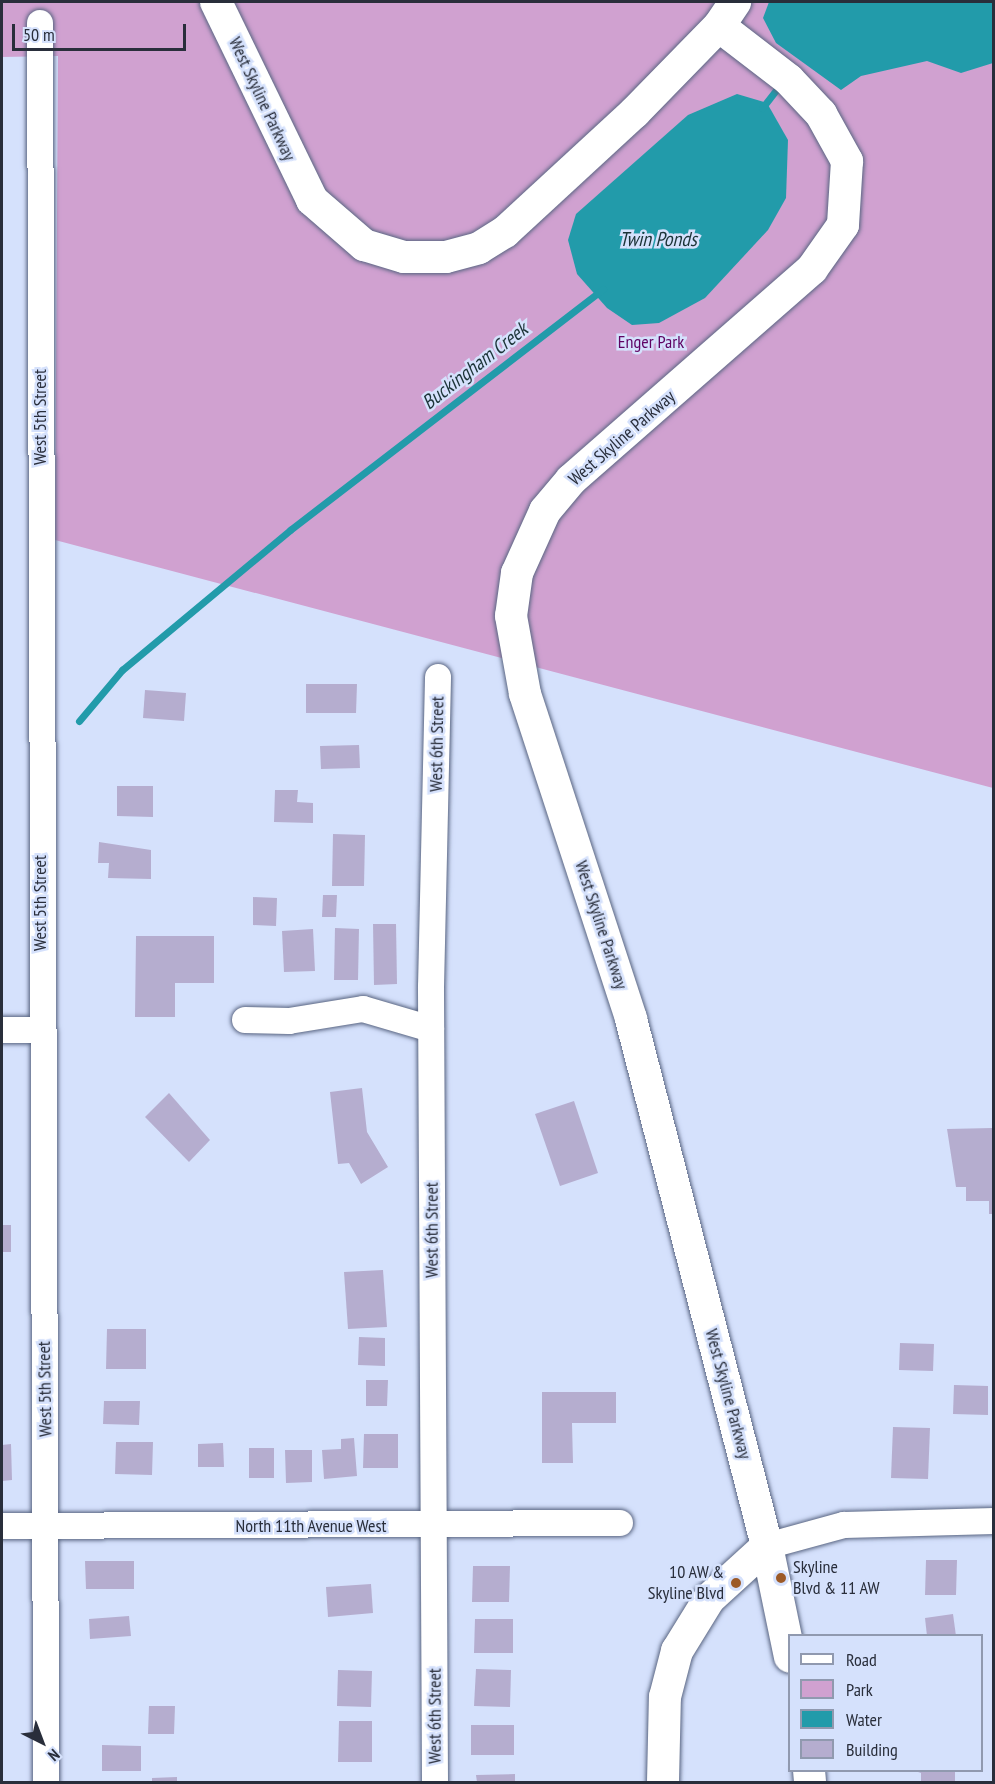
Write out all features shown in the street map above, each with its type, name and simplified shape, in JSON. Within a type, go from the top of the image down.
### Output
[{"type":"street","name":"West Skyline Parkway","points":[[216,2],[312,200],[364,245],[404,257],[446,257],[479,248],[505,232],[727,14],[763,58],[806,96],[847,161],[843,225],[812,269],[571,480],[545,511],[517,573],[511,616],[525,694],[631,1019],[767,1546],[788,1652]]},
{"type":"street","name":"West 5th Street","points":[[40,23],[41,1030],[47,1525],[46,1782]]},
{"type":"street","name":"West 6th Street","points":[[435,1782],[432,1029],[438,677]]},
{"type":"street","points":[[245,1020],[290,1021],[363,1009],[432,1029]]},
{"type":"street","points":[[2,1030],[41,1030]]},
{"type":"street","points":[[663,1782],[665,1698],[677,1651],[709,1599],[767,1546],[844,1525],[993,1521]]},
{"type":"street","name":"North 11th Avenue West","points":[[2,1526],[433,1526],[620,1523]]},
{"type":"green space","name":"Enger Park","points":[[2,2],[993,2],[993,788],[55,540],[58,56],[2,57]]},
{"type":"water","points":[[769,2],[993,2],[993,63],[961,73],[927,61],[861,76],[841,90],[776,43],[763,18]]},
{"type":"water","name":"Twin Ponds","points":[[737,94],[767,103],[788,140],[786,198],[768,230],[705,298],[659,323],[632,325],[607,308],[577,274],[568,240],[576,214],[688,115]]},
{"type":"building","points":[[306,684],[357,684],[356,713],[306,713]]},
{"type":"building","points":[[145,690],[186,693],[184,721],[143,718]]},
{"type":"building","points":[[359,745],[360,768],[321,769],[320,746]]},
{"type":"building","points":[[117,786],[153,786],[153,817],[117,816]]},
{"type":"building","points":[[275,790],[298,790],[297,802],[313,803],[313,823],[274,822]]},
{"type":"building","points":[[333,834],[365,835],[364,886],[332,886]]},
{"type":"building","points":[[99,842],[151,850],[151,879],[108,878],[109,863],[98,863]]},
{"type":"building","points":[[323,895],[337,895],[336,917],[322,917]]},
{"type":"building","points":[[253,897],[277,898],[276,926],[253,925]]},
{"type":"building","points":[[373,924],[396,924],[397,984],[374,985]]},
{"type":"building","points":[[335,928],[359,929],[358,980],[334,980]]},
{"type":"building","points":[[313,929],[315,971],[284,972],[282,931]]},
{"type":"building","points":[[136,936],[214,936],[214,983],[175,983],[175,1017],[135,1017]]},
{"type":"building","points":[[362,1088],[367,1132],[388,1167],[361,1184],[349,1163],[338,1164],[330,1092]]},
{"type":"building","points":[[169,1093],[210,1140],[189,1162],[145,1117]]},
{"type":"building","points":[[574,1101],[598,1173],[560,1186],[535,1114]]},
{"type":"building","points":[[992,1128],[994,1214],[989,1214],[989,1201],[966,1201],[966,1187],[956,1187],[947,1129]]},
{"type":"building","points":[[2,1225],[11,1225],[11,1252],[2,1252]]},
{"type":"building","points":[[383,1270],[387,1327],[348,1329],[344,1272]]},
{"type":"building","points":[[107,1329],[146,1329],[146,1369],[106,1369]]},
{"type":"building","points":[[359,1337],[385,1338],[385,1366],[358,1365]]},
{"type":"building","points":[[900,1343],[934,1344],[933,1371],[899,1370]]},
{"type":"building","points":[[366,1380],[388,1380],[387,1406],[366,1406]]},
{"type":"building","points":[[954,1385],[988,1386],[988,1415],[953,1414]]},
{"type":"building","points":[[542,1392],[616,1392],[616,1423],[572,1423],[573,1463],[542,1463]]},
{"type":"building","points":[[104,1401],[140,1401],[139,1425],[103,1424]]},
{"type":"building","points":[[893,1427],[930,1428],[928,1479],[891,1478]]},
{"type":"building","points":[[364,1434],[398,1434],[398,1468],[363,1468]]},
{"type":"building","points":[[354,1438],[357,1476],[324,1479],[322,1450],[341,1449],[341,1439]]},
{"type":"building","points":[[116,1442],[153,1442],[152,1475],[115,1474]]},
{"type":"building","points":[[223,1443],[224,1467],[198,1467],[198,1444]]},
{"type":"building","points":[[11,1444],[12,1480],[2,1481],[2,1445]]},
{"type":"building","points":[[249,1448],[274,1448],[274,1478],[249,1478]]},
{"type":"building","points":[[285,1450],[312,1450],[312,1482],[286,1483]]},
{"type":"building","points":[[926,1560],[957,1560],[956,1595],[925,1595]]},
{"type":"building","points":[[85,1561],[134,1561],[134,1589],[86,1589]]},
{"type":"building","points":[[473,1566],[510,1566],[509,1602],[472,1602]]},
{"type":"building","points":[[371,1584],[373,1613],[328,1617],[326,1587]]},
{"type":"building","points":[[953,1614],[956,1634],[927,1634],[925,1618]]},
{"type":"building","points":[[129,1616],[131,1636],[90,1639],[89,1619]]},
{"type":"building","points":[[475,1619],[513,1619],[513,1653],[474,1653]]},
{"type":"building","points":[[476,1669],[511,1670],[510,1707],[474,1706]]},
{"type":"building","points":[[338,1670],[372,1671],[371,1707],[337,1706]]},
{"type":"building","points":[[149,1706],[175,1706],[174,1734],[148,1734]]},
{"type":"building","points":[[339,1721],[372,1721],[372,1762],[338,1762]]},
{"type":"building","points":[[471,1725],[514,1725],[514,1755],[471,1755]]},
{"type":"building","points":[[102,1745],[141,1746],[141,1771],[102,1771]]},
{"type":"building","points":[[918,1772],[955,1772],[955,1782],[921,1782],[921,1773]]},
{"type":"building","points":[[515,1774],[515,1782],[477,1782],[476,1775]]},
{"type":"building","points":[[177,1777],[177,1782],[152,1782],[152,1778]]},
{"type":"waterway","name":"Buckingham Creek","points":[[762,108],[781,84]]},
{"type":"waterway","name":"Buckingham Creek","points":[[79,721],[122,670],[290,530],[603,289]]},
{"type":"place","name":"Skyline Blvd & 11 AW","points":[[781,1578]]},
{"type":"place","name":"10 AW & Skyline Blvd","points":[[736,1583]]}]
